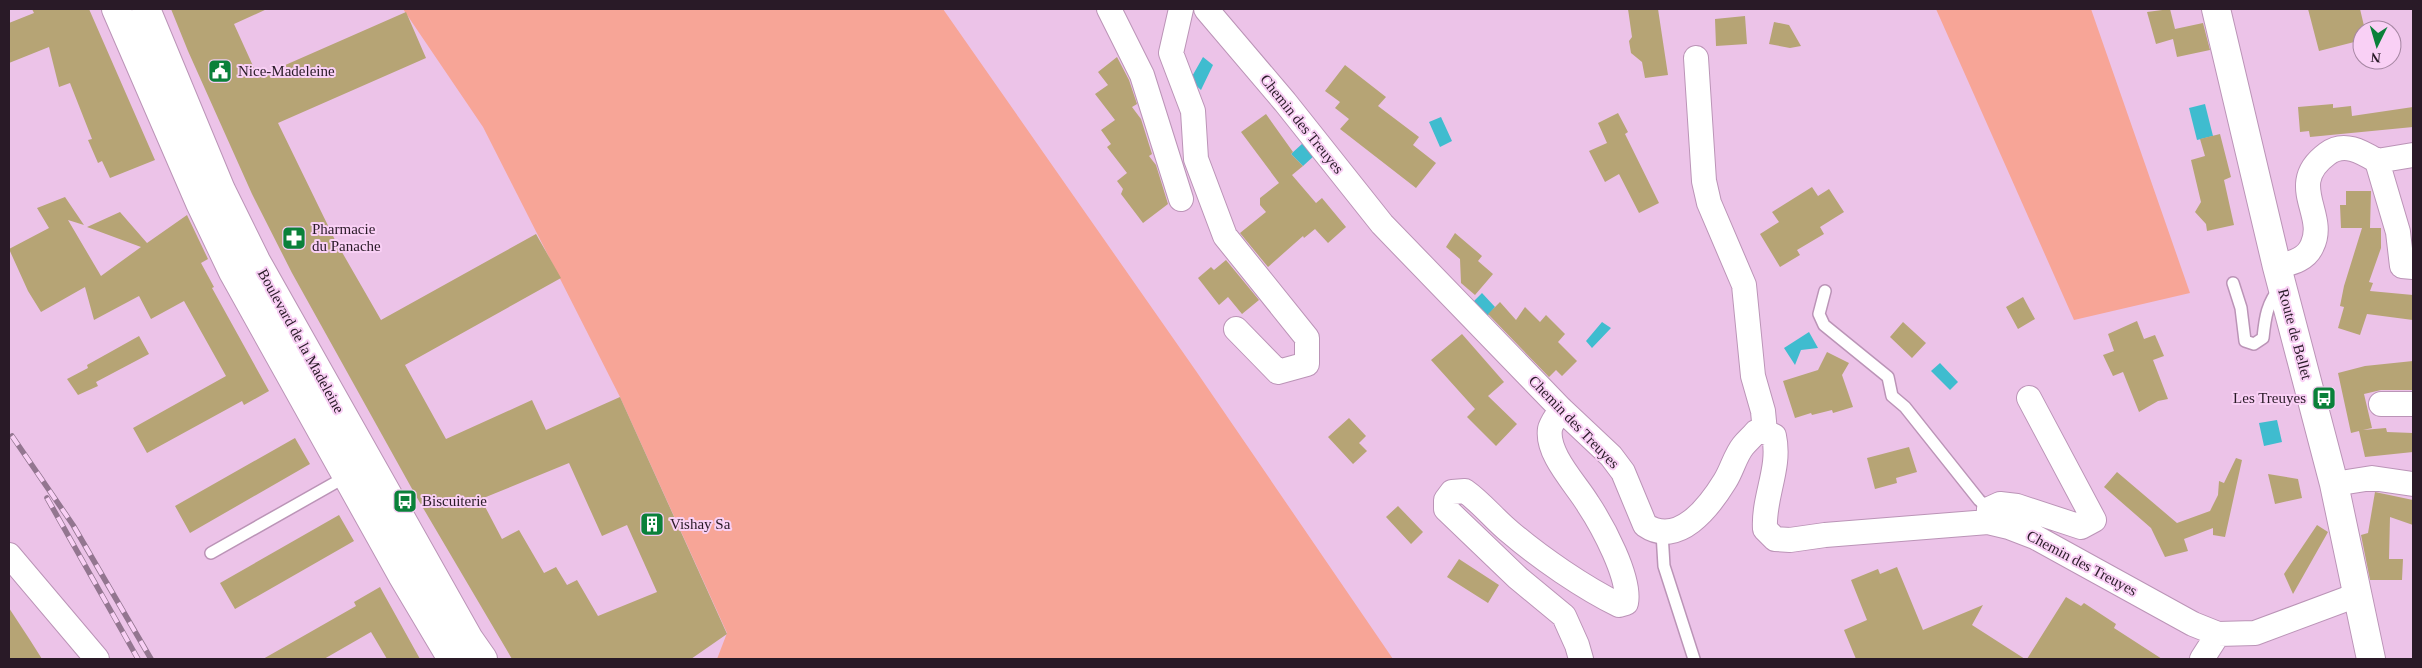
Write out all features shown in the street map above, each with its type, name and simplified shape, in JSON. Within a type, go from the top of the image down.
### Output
[{"type":"street","name":"Boulevard de la Madeleine","points":[[116,9],[200,203],[233,272],[358,470],[468,640],[483,659]]},
{"type":"street","name":"Boulevard de la Madeleine","points":[[146,9],[221,190],[452,659]]},
{"type":"street","points":[[1109,9],[1142,75],[1181,199]]},
{"type":"street","points":[[1181,9],[1172,53],[1193,110],[1196,158],[1225,236],[1307,338],[1306,364],[1278,372],[1236,329]]},
{"type":"street","name":"Chemin des Treuyes","points":[[1206,9],[1285,102],[1382,224],[1561,409],[1611,456],[1623,472],[1645,525],[1662,533]]},
{"type":"street","name":"Route de Bellet","points":[[2216,9],[2280,276],[2334,484],[2371,659]]},
{"type":"street","points":[[1662,533],[1678,531],[1703,512],[1725,481],[1742,447],[1756,432],[1765,432],[1763,411],[1753,376],[1744,285],[1709,203],[1704,180],[1696,58]]},
{"type":"street","points":[[2280,276],[2308,253],[2314,244],[2316,225],[2309,202],[2307,181],[2318,160],[2332,150],[2357,149],[2377,161],[2413,155]]},
{"type":"street","points":[[2377,161],[2398,232],[2402,266],[2413,267]]},
{"type":"street","points":[[1989,516],[2000,504],[2017,506],[2081,527],[2094,520],[2029,398]]},
{"type":"street","points":[[2381,404],[2413,404]]},
{"type":"street","points":[[1561,409],[1550,429],[1554,451],[1569,479],[1588,502],[1602,529],[1626,587],[1626,603],[1619,605],[1595,593],[1510,532],[1477,499],[1465,490],[1452,492],[1446,500],[1446,509],[1518,578],[1564,616],[1581,659]]},
{"type":"street","name":"Chemin des Treuyes","points":[[1765,432],[1774,436],[1777,448],[1772,485],[1764,518],[1765,528],[1775,539],[1790,540],[1989,516],[2009,527],[2036,537],[2193,624],[2218,634],[2255,633],[2357,595]]},
{"type":"street","points":[[2334,484],[2372,478],[2413,484]]},
{"type":"street","points":[[9,555],[97,659]]},
{"type":"street","points":[[2202,659],[2218,634]]},
{"type":"lane","points":[[2233,283],[2241,308],[2245,341],[2254,344],[2263,338],[2266,315],[2280,276]]},
{"type":"lane","points":[[1825,291],[1819,314],[1824,326],[1888,377],[1892,396],[1905,407],[1979,500],[1989,516]]},
{"type":"lane","points":[[211,553],[358,470]]},
{"type":"lane","points":[[1662,533],[1664,566],[1694,659]]},
{"type":"shaded area","points":[[403,9],[943,9],[1196,371],[1393,659],[717,659],[727,633],[620,397],[483,127]]},
{"type":"shaded area","points":[[1936,9],[2091,9],[2190,293],[2074,320]]},
{"type":"water","points":[[1203,57],[1213,65],[1201,90],[1190,80]]},
{"type":"water","points":[[2205,104],[2213,136],[2197,140],[2189,108]]},
{"type":"water","points":[[1441,117],[1452,141],[1440,147],[1429,122]]},
{"type":"water","points":[[1303,143],[1315,155],[1303,166],[1291,154]]},
{"type":"water","points":[[1482,293],[1495,307],[1484,320],[1470,305]]},
{"type":"water","points":[[1602,322],[1611,328],[1592,348],[1586,341]]},
{"type":"water","points":[[1809,332],[1818,348],[1801,350],[1795,365],[1784,348]]},
{"type":"water","points":[[1940,363],[1958,382],[1950,390],[1931,371]]},
{"type":"water","points":[[2277,420],[2282,442],[2264,446],[2259,423]]},
{"type":"building","points":[[32,9],[89,9],[155,160],[110,178],[102,161],[98,163],[88,140],[92,139],[70,83],[59,87],[49,47],[9,63],[9,23],[34,13]]},
{"type":"building","points":[[171,9],[267,9],[234,24],[258,77],[406,12],[426,58],[278,123],[335,240],[381,320],[536,234],[561,278],[405,365],[446,439],[532,400],[546,430],[620,397],[727,634],[691,659],[512,659],[416,496],[292,273],[252,194]],"holes":[[[569,463],[602,536],[627,525],[657,592],[598,616],[577,580],[567,585],[556,567],[544,573],[519,530],[502,539],[481,499]]]},
{"type":"building","points":[[1628,9],[1658,9],[1668,75],[1645,78],[1642,62],[1631,53],[1629,41],[1632,37]]},
{"type":"building","points":[[2170,9],[2175,29],[2203,23],[2210,50],[2177,57],[2173,39],[2156,44],[2147,12]]},
{"type":"building","points":[[2308,9],[2360,9],[2363,20],[2352,20],[2352,43],[2319,51]]},
{"type":"building","points":[[1745,16],[1747,44],[1716,46],[1715,19]]},
{"type":"building","points":[[1774,22],[1789,25],[1801,46],[1790,48],[1769,44]]},
{"type":"building","points":[[1117,57],[1129,80],[1137,104],[1132,107],[1141,119],[1152,154],[1149,156],[1156,165],[1168,204],[1143,223],[1121,194],[1123,189],[1117,181],[1127,173],[1107,147],[1111,144],[1101,130],[1115,120],[1095,94],[1108,85],[1098,72]]},
{"type":"building","points":[[1345,65],[1386,97],[1378,106],[1419,137],[1413,145],[1436,163],[1416,188],[1340,129],[1349,119],[1335,108],[1340,102],[1325,91]]},
{"type":"building","points":[[2333,104],[2333,108],[2351,106],[2352,116],[2413,107],[2413,127],[2310,137],[2309,131],[2300,132],[2298,107]]},
{"type":"building","points":[[1618,113],[1628,132],[1625,134],[1659,203],[1639,213],[1619,174],[1605,182],[1589,151],[1607,143],[1598,123]]},
{"type":"building","points":[[1266,114],[1293,152],[1291,154],[1303,166],[1292,175],[1316,203],[1322,198],[1346,227],[1328,243],[1315,229],[1304,238],[1303,236],[1268,267],[1240,233],[1266,212],[1260,205],[1260,198],[1279,183],[1241,132]]},
{"type":"building","points":[[2220,134],[2231,177],[2224,180],[2234,225],[2207,231],[2206,224],[2195,212],[2201,202],[2191,160],[2205,156],[2200,139]]},
{"type":"building","points":[[1812,187],[1818,196],[1829,189],[1844,212],[1820,227],[1824,234],[1797,250],[1800,255],[1780,267],[1760,234],[1779,222],[1772,212]]},
{"type":"building","points":[[2346,191],[2371,191],[2370,228],[2381,228],[2381,248],[2369,282],[2373,283],[2370,291],[2413,295],[2413,320],[2367,314],[2360,335],[2338,328],[2344,307],[2340,306],[2344,286],[2362,228],[2341,228],[2340,205],[2346,205]]},
{"type":"building","points":[[65,197],[84,225],[68,220],[101,276],[141,247],[87,227],[120,212],[147,243],[187,215],[208,259],[201,263],[214,287],[212,288],[269,391],[244,405],[242,401],[147,453],[133,428],[226,376],[184,301],[151,319],[139,296],[94,320],[85,287],[41,312],[28,291],[9,249],[49,228],[37,208]]},
{"type":"building","points":[[1455,233],[1482,256],[1478,261],[1493,274],[1475,295],[1461,283],[1460,259],[1446,247]]},
{"type":"building","points":[[1226,260],[1259,300],[1242,314],[1228,297],[1219,305],[1198,278],[1211,267],[1214,270]]},
{"type":"building","points":[[2023,297],[2035,319],[2018,329],[2006,307]]},
{"type":"building","points":[[1500,302],[1516,320],[1525,307],[1540,322],[1546,315],[1565,334],[1558,342],[1577,361],[1562,376],[1556,370],[1549,377],[1488,314]]},
{"type":"building","points":[[2137,321],[2144,339],[2155,335],[2164,356],[2153,360],[2168,399],[2158,401],[2139,412],[2123,372],[2113,376],[2103,355],[2114,351],[2108,334]]},
{"type":"building","points":[[1903,322],[1926,343],[1912,358],[1890,337]]},
{"type":"building","points":[[1462,334],[1504,382],[1488,396],[1517,424],[1496,446],[1467,417],[1475,409],[1431,360]]},
{"type":"building","points":[[139,336],[149,354],[96,382],[98,386],[78,395],[67,379],[88,368],[87,365]]},
{"type":"building","points":[[1827,352],[1849,363],[1842,375],[1853,407],[1833,413],[1832,410],[1812,415],[1811,413],[1795,418],[1783,381],[1818,370]]},
{"type":"building","points":[[2413,361],[2413,390],[2381,390],[2364,394],[2372,428],[2363,430],[2386,428],[2387,432],[2413,433],[2413,452],[2365,457],[2359,431],[2351,433],[2338,373],[2365,366]]},
{"type":"building","points":[[1349,418],[1366,436],[1359,443],[1367,451],[1353,464],[1328,437]]},
{"type":"building","points":[[295,438],[310,464],[190,533],[175,506]]},
{"type":"building","points":[[1909,447],[1917,472],[1896,478],[1897,483],[1875,489],[1867,458]]},
{"type":"building","points":[[2236,458],[2242,460],[2225,537],[2213,535],[2213,528],[2184,539],[2188,551],[2165,557],[2151,528],[2104,487],[2117,472],[2177,523],[2210,511],[2218,495],[2219,481],[2224,483]]},
{"type":"building","points":[[2268,474],[2298,479],[2302,498],[2275,504]]},
{"type":"building","points":[[2375,492],[2413,500],[2413,525],[2390,517],[2389,559],[2403,559],[2402,580],[2370,580],[2361,535],[2368,533]]},
{"type":"building","points":[[1398,506],[1423,532],[1411,544],[1386,517]]},
{"type":"building","points":[[339,515],[354,541],[235,609],[220,583]]},
{"type":"building","points":[[2317,525],[2328,532],[2293,594],[2284,574]]},
{"type":"building","points":[[1459,559],[1499,585],[1488,603],[1447,577]]},
{"type":"building","points":[[1897,567],[1923,630],[1983,605],[1972,625],[2025,659],[1856,659],[1844,630],[1867,620],[1851,580],[1878,569],[1880,574]]},
{"type":"building","points":[[380,587],[420,659],[387,659],[371,632],[324,659],[263,659],[356,606],[354,602]]},
{"type":"building","points":[[2066,597],[2081,606],[2084,603],[2116,624],[2114,628],[2162,659],[2027,659]]},
{"type":"building","points":[[9,608],[30,640],[42,659],[9,659]]},
{"type":"railway","points":[[12,436],[73,525],[151,659]]},
{"type":"railway","points":[[47,498],[138,659]]},
{"type":"place","name":"Nice-Madeleine","points":[[220,71]]},
{"type":"place","name":"Pharmacie du Panache","points":[[294,238]]},
{"type":"place","name":"Les Treuyes","points":[[2324,398]]},
{"type":"place","name":"Biscuiterie","points":[[405,501]]},
{"type":"place","name":"Vishay Sa","points":[[652,524]]}]
